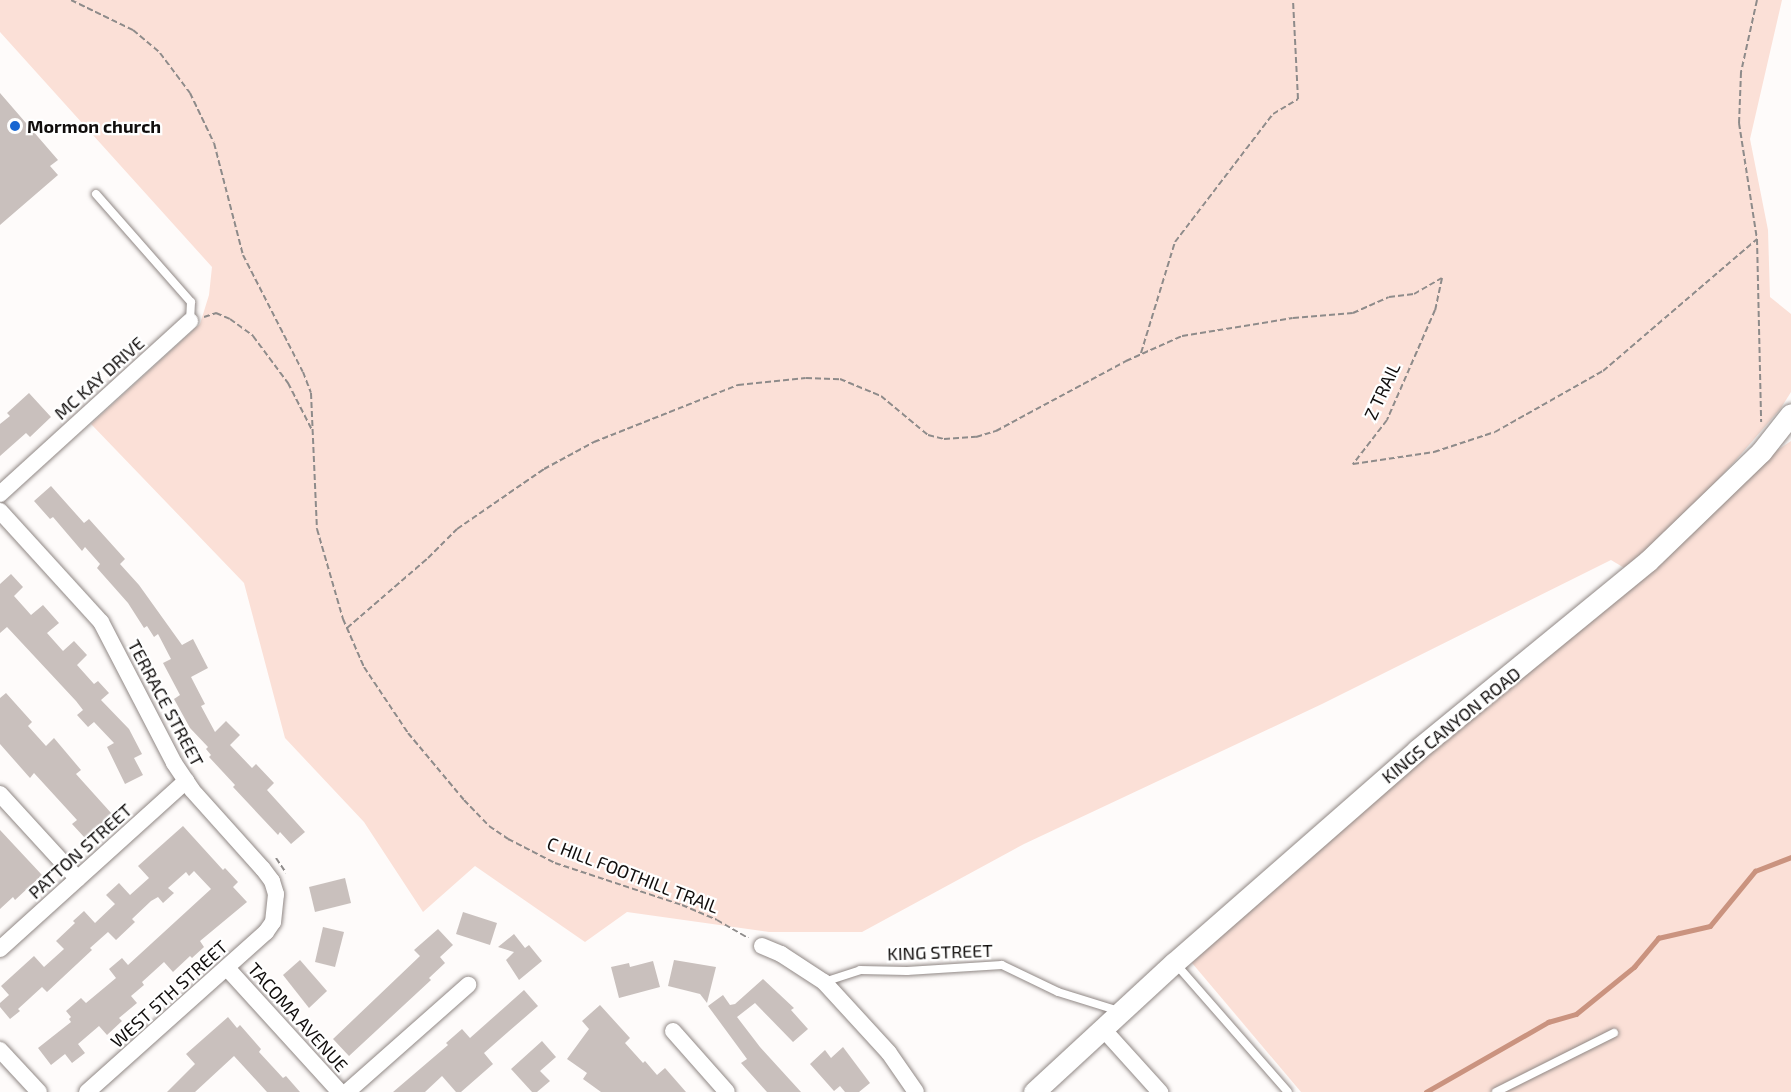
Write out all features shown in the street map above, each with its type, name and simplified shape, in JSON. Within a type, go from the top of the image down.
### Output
[{"type":"street","name":"MC KAY DRIVE","points":[[0,494],[190,321]]},
{"type":"street","name":"KINGS CANYON ROAD","points":[[1034,1092],[1104,1030],[1174,963],[1417,750],[1648,561],[1761,452],[1789,420]]},
{"type":"street","name":"TERRACE STREET","points":[[0,511],[101,622],[174,763],[186,781],[272,881],[276,894],[273,922]]},
{"type":"street","name":"PATTON STREET","points":[[0,949],[186,781]]},
{"type":"street","points":[[0,794],[78,879]]},
{"type":"street","name":"WEST 5TH STREET","points":[[87,1092],[227,968],[266,932],[273,922]]},
{"type":"street","points":[[762,946],[781,954],[824,982],[889,1053],[916,1092]]},
{"type":"street","name":"TACOMA AVENUE","points":[[227,968],[340,1092]]},
{"type":"street","points":[[347,1092],[468,985]]},
{"type":"street","points":[[1104,1030],[1160,1092]]},
{"type":"street","points":[[673,1031],[727,1092]]},
{"type":"street","points":[[0,1050],[39,1092]]},
{"type":"lane","points":[[96,194],[191,302],[190,321]]},
{"type":"lane","points":[[1174,963],[1288,1092]]},
{"type":"lane","name":"KING STREET","points":[[824,982],[860,970],[908,971],[1002,965],[1058,992],[1123,1012]]},
{"type":"lane","points":[[1496,1092],[1614,1033]]},
{"type":"path","name":"C HILL FOOTHILL TRAIL","points":[[71,0],[133,30],[160,53],[190,93],[214,143],[243,255],[311,393],[312,473],[316,529],[347,628],[364,667],[408,734],[489,826],[555,863],[682,904],[730,927],[762,946]]},
{"type":"path","points":[[347,628],[428,558],[457,529],[544,469],[594,442],[738,385],[806,378],[840,379],[881,396],[928,435],[944,439],[976,437],[996,430],[1141,355],[1175,242],[1273,114],[1298,99],[1293,0]]},
{"type":"path","points":[[1757,0],[1741,72],[1739,123],[1757,239],[1761,452]]},
{"type":"path","name":"Z TRAIL","points":[[1141,355],[1182,336],[1293,318],[1353,314],[1389,297],[1414,294],[1442,278],[1435,310],[1387,420],[1353,464],[1434,452],[1495,432],[1603,370],[1757,239]]},
{"type":"path","points":[[190,321],[216,313],[230,319],[253,336],[288,383],[313,433]]},
{"type":"shaded area","points":[[0,0],[1782,0],[1750,139],[1768,230],[1770,297],[1791,314],[1791,392],[1781,408],[1682,519],[1626,569],[1611,560],[1322,704],[1024,844],[862,932],[769,932],[627,912],[585,942],[475,866],[423,912],[364,822],[285,738],[244,583],[91,424],[200,324],[209,295],[212,267],[0,32]]},
{"type":"shaded area","points":[[1791,441],[1791,1092],[1301,1092],[1192,963],[1320,834],[1732,481]]},
{"type":"building","name":"Mormon church","points":[[0,93],[58,160],[50,166],[58,175],[0,225]]},
{"type":"building","points":[[29,393],[51,417],[30,437],[26,433],[0,456],[0,424],[10,416],[7,413]]},
{"type":"building","points":[[51,486],[84,523],[89,519],[125,559],[120,564],[139,585],[182,645],[193,639],[208,668],[191,677],[205,704],[201,706],[215,732],[226,721],[240,735],[230,745],[252,768],[256,764],[274,783],[267,790],[305,832],[291,844],[280,832],[278,835],[233,787],[235,785],[209,757],[211,755],[206,749],[208,747],[190,728],[174,699],[180,695],[163,663],[171,659],[158,634],[154,637],[147,626],[144,628],[128,603],[97,568],[100,564],[85,547],[82,551],[53,517],[50,519],[34,501]]},
{"type":"building","points":[[11,574],[23,587],[14,596],[31,615],[43,605],[59,623],[47,633],[63,651],[74,641],[87,655],[77,665],[94,684],[98,681],[109,693],[101,700],[129,729],[142,754],[134,758],[143,775],[125,784],[107,747],[114,743],[94,722],[88,727],[77,715],[83,710],[76,701],[7,627],[0,633],[0,584]]},
{"type":"building","points":[[6,693],[32,722],[28,726],[46,746],[54,738],[81,770],[76,774],[112,814],[85,838],[72,824],[77,820],[34,773],[30,778],[0,744],[0,698]]},
{"type":"building","points":[[183,826],[223,870],[225,868],[238,882],[233,887],[247,902],[200,941],[204,947],[192,958],[190,956],[173,972],[164,962],[142,982],[144,985],[131,996],[137,1003],[119,1018],[122,1021],[107,1035],[99,1026],[78,1044],[85,1053],[72,1063],[65,1054],[51,1065],[38,1048],[71,1022],[69,1019],[71,1017],[66,1011],[81,998],[86,1003],[116,978],[109,969],[122,958],[128,965],[211,889],[194,871],[189,876],[186,872],[168,888],[174,893],[163,903],[158,897],[151,901],[132,919],[135,922],[116,940],[108,932],[47,992],[42,987],[10,1019],[0,1007],[0,1003],[9,995],[1,986],[34,956],[44,967],[64,949],[56,941],[84,911],[95,923],[115,904],[106,895],[119,883],[130,895],[149,878],[138,866]]},
{"type":"building","points":[[0,830],[42,875],[15,900],[13,897],[0,909]]},
{"type":"building","points":[[345,878],[351,903],[315,912],[309,887]]},
{"type":"building","points":[[463,912],[497,923],[490,945],[456,934]]},
{"type":"building","points":[[323,927],[344,932],[335,967],[315,962]]},
{"type":"building","points":[[438,929],[453,945],[440,957],[445,963],[429,978],[431,980],[349,1056],[333,1039],[420,956],[414,950]]},
{"type":"building","points":[[514,934],[525,948],[529,945],[542,961],[519,980],[506,960],[514,952],[498,947]]},
{"type":"building","points":[[300,960],[327,991],[309,1008],[283,975]]},
{"type":"building","points":[[674,960],[716,967],[707,1003],[700,994],[668,986]]},
{"type":"building","points":[[653,961],[660,987],[619,998],[611,967],[629,963],[630,967]]},
{"type":"building","points":[[763,979],[794,1008],[791,1010],[808,1029],[793,1042],[755,1003],[737,1017],[760,1047],[801,1092],[767,1092],[741,1063],[747,1059],[708,1006],[723,995],[730,1005],[735,1004]]},
{"type":"building","points":[[524,990],[538,1006],[484,1053],[493,1064],[461,1092],[456,1092],[442,1076],[425,1092],[393,1092],[448,1045],[446,1043],[462,1029],[470,1038]]},
{"type":"building","points":[[600,1005],[630,1038],[625,1043],[643,1063],[645,1061],[657,1075],[665,1068],[686,1092],[601,1092],[583,1079],[587,1073],[567,1059],[589,1029],[582,1021]]},
{"type":"building","points":[[228,1017],[237,1028],[240,1025],[261,1049],[259,1052],[283,1078],[286,1076],[300,1092],[267,1092],[234,1056],[195,1092],[167,1092],[195,1064],[186,1054]]},
{"type":"building","points":[[542,1041],[556,1057],[540,1071],[550,1081],[537,1092],[532,1092],[511,1069]]},
{"type":"building","points":[[843,1047],[870,1083],[859,1092],[845,1092],[840,1086],[834,1091],[810,1064],[825,1050],[831,1058]]},
{"type":"waterway","points":[[1426,1092],[1548,1022],[1576,1014],[1634,967],[1658,938],[1710,926],[1755,871],[1791,857]]},
{"type":"place","name":"Mormon church","points":[[15,126]]}]
